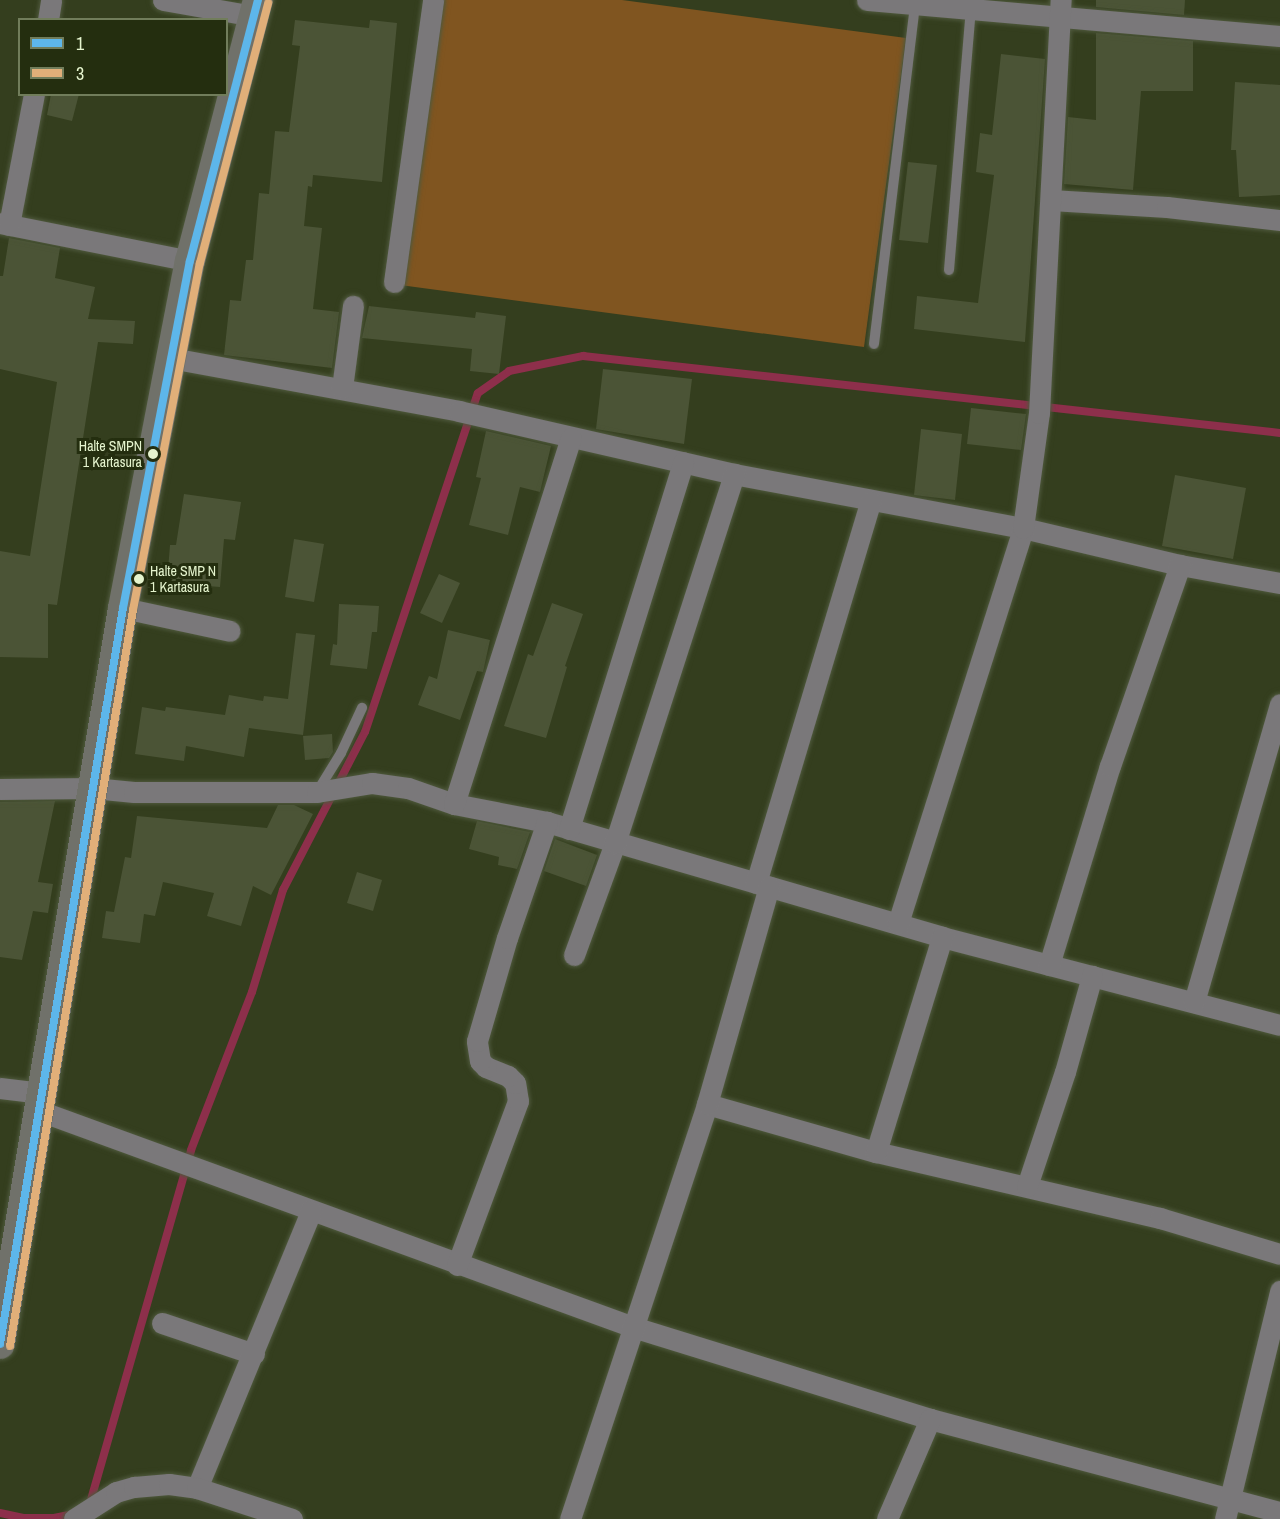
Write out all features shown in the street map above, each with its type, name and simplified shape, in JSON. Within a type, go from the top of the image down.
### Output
[{"type":"main road","points":[[0,1344],[4,1302],[41,1102],[123,608],[190,261],[256,8]]},
{"type":"street","points":[[48,18],[51,0]]},
{"type":"street","points":[[163,0],[256,8]]},
{"type":"street","points":[[394,282],[433,0]]},
{"type":"street","points":[[867,0],[971,9],[1061,9],[1280,36]]},
{"type":"street","points":[[898,923],[1023,528],[1039,413],[1061,9]]},
{"type":"street","points":[[34,96],[5,224],[190,261]]},
{"type":"street","points":[[1051,200],[1167,207],[1280,220]]},
{"type":"street","points":[[342,388],[353,306]]},
{"type":"street","points":[[171,358],[469,413],[734,474],[870,502],[1023,528],[1180,565],[1280,583]]},
{"type":"street","points":[[454,804],[571,438]]},
{"type":"street","points":[[569,829],[683,462]]},
{"type":"street","points":[[574,955],[615,843],[734,474]]},
{"type":"street","points":[[570,1519],[707,1104],[762,885],[870,502]]},
{"type":"street","points":[[1049,965],[1110,766],[1180,565]]},
{"type":"street","points":[[123,608],[230,631]]},
{"type":"street","points":[[1194,1002],[1280,704]]},
{"type":"street","points":[[0,789],[93,788],[134,792],[330,790],[372,783],[408,788],[454,804],[547,822],[942,937],[1280,1025]]},
{"type":"street","points":[[457,1265],[518,1101],[515,1083],[508,1076],[480,1062],[477,1041],[507,938],[547,822]]},
{"type":"street","points":[[876,1152],[942,937]]},
{"type":"street","points":[[1028,1186],[1065,1072],[1092,976]]},
{"type":"street","points":[[0,1088],[41,1102],[190,1165],[311,1212],[633,1328],[1228,1509],[1280,1512]]},
{"type":"street","points":[[707,1104],[876,1152],[1160,1218],[1280,1254]]},
{"type":"street","points":[[197,1488],[311,1212]]},
{"type":"street","points":[[1228,1509],[1280,1291]]},
{"type":"street","points":[[162,1323],[254,1354]]},
{"type":"street","points":[[887,1519],[930,1419]]},
{"type":"street","points":[[74,1519],[116,1492],[134,1486],[169,1484],[197,1488],[292,1519]]},
{"type":"lane","points":[[874,344],[915,4]]},
{"type":"lane","points":[[949,270],[971,9]]},
{"type":"lane","points":[[330,790],[341,753],[362,708]]},
{"type":"shaded area","points":[[439,0],[622,0],[906,38],[864,347],[400,285]]},
{"type":"building","points":[[1096,0],[1185,0],[1184,15],[1096,7]]},
{"type":"building","points":[[295,20],[369,28],[370,20],[397,23],[382,182],[313,175],[312,187],[308,186],[304,226],[322,228],[313,309],[339,312],[332,368],[224,355],[230,300],[241,301],[246,260],[253,260],[259,193],[269,194],[275,131],[289,132],[300,46],[292,45]]},
{"type":"building","points":[[1096,33],[1193,41],[1193,91],[1141,91],[1133,190],[1064,184],[1068,117],[1096,120]]},
{"type":"building","points":[[1001,54],[1045,59],[1025,342],[914,329],[917,296],[978,303],[994,175],[976,172],[980,133],[992,135]]},
{"type":"building","points":[[1235,82],[1280,85],[1280,195],[1239,197],[1236,150],[1231,150]]},
{"type":"building","points":[[51,96],[78,96],[72,121],[47,115]]},
{"type":"building","points":[[908,162],[937,165],[928,243],[899,240]]},
{"type":"building","points":[[9,238],[60,248],[55,278],[95,287],[88,319],[135,321],[133,344],[98,342],[57,605],[48,604],[48,658],[0,657],[0,551],[30,556],[57,382],[0,369],[0,276],[3,276]]},
{"type":"building","points":[[369,306],[475,318],[476,312],[506,316],[499,374],[470,371],[472,349],[362,338]]},
{"type":"building","points":[[603,369],[692,379],[684,444],[596,429]]},
{"type":"building","points":[[971,408],[1026,414],[1021,450],[967,444]]},
{"type":"building","points":[[921,429],[962,434],[955,500],[914,495]]},
{"type":"building","points":[[486,431],[551,446],[540,492],[520,487],[508,535],[469,525],[481,478],[476,477]]},
{"type":"building","points":[[1175,475],[1246,488],[1233,559],[1162,546]]},
{"type":"building","points":[[184,494],[241,502],[235,540],[224,539],[220,587],[167,583],[170,545],[176,545]]},
{"type":"building","points":[[294,539],[324,544],[314,602],[285,597]]},
{"type":"building","points":[[439,574],[460,583],[442,623],[420,613]]},
{"type":"building","points":[[552,603],[583,614],[565,666],[567,667],[546,738],[504,726],[528,654],[533,656]]},
{"type":"building","points":[[339,604],[379,606],[377,632],[372,632],[367,669],[330,665],[333,644],[337,645]]},
{"type":"building","points":[[448,630],[490,640],[483,672],[477,671],[460,720],[418,705],[429,676],[437,679]]},
{"type":"building","points":[[296,633],[315,635],[303,735],[249,728],[244,757],[186,746],[184,761],[135,754],[142,707],[165,711],[166,707],[225,715],[229,695],[263,701],[264,696],[288,699]]},
{"type":"building","points":[[332,734],[333,752],[329,758],[305,760],[303,736]]},
{"type":"building","points":[[55,801],[38,882],[53,884],[48,913],[33,911],[22,960],[0,957],[0,802]]},
{"type":"building","points":[[278,805],[294,805],[313,814],[271,895],[253,886],[241,926],[207,916],[214,893],[163,882],[155,916],[144,914],[140,943],[102,938],[106,911],[114,912],[125,857],[131,858],[137,816],[267,828]]},
{"type":"building","points":[[477,821],[530,832],[517,869],[498,865],[499,857],[469,849]]},
{"type":"building","points":[[555,839],[597,855],[586,886],[544,871]]},
{"type":"building","points":[[357,872],[382,880],[373,911],[347,903]]},
{"type":"waterway","points":[[90,1503],[191,1150],[252,992],[283,890],[365,732],[478,393],[509,371],[583,356],[1280,433]]},
{"type":"waterway","points":[[0,1513],[24,1518],[54,1518],[73,1514]]},
{"type":"transit line","name":"1","points":[[0,1344],[123,608],[190,261],[258,0]]},
{"type":"transit line","name":"3","points":[[10,1346],[133,610],[200,263],[268,3]]},
{"type":"place","name":"Halte SMPN 1 Kartasura","points":[[153,454]]},
{"type":"place","name":"Halte SMP N 1 Kartasura","points":[[139,579]]}]
